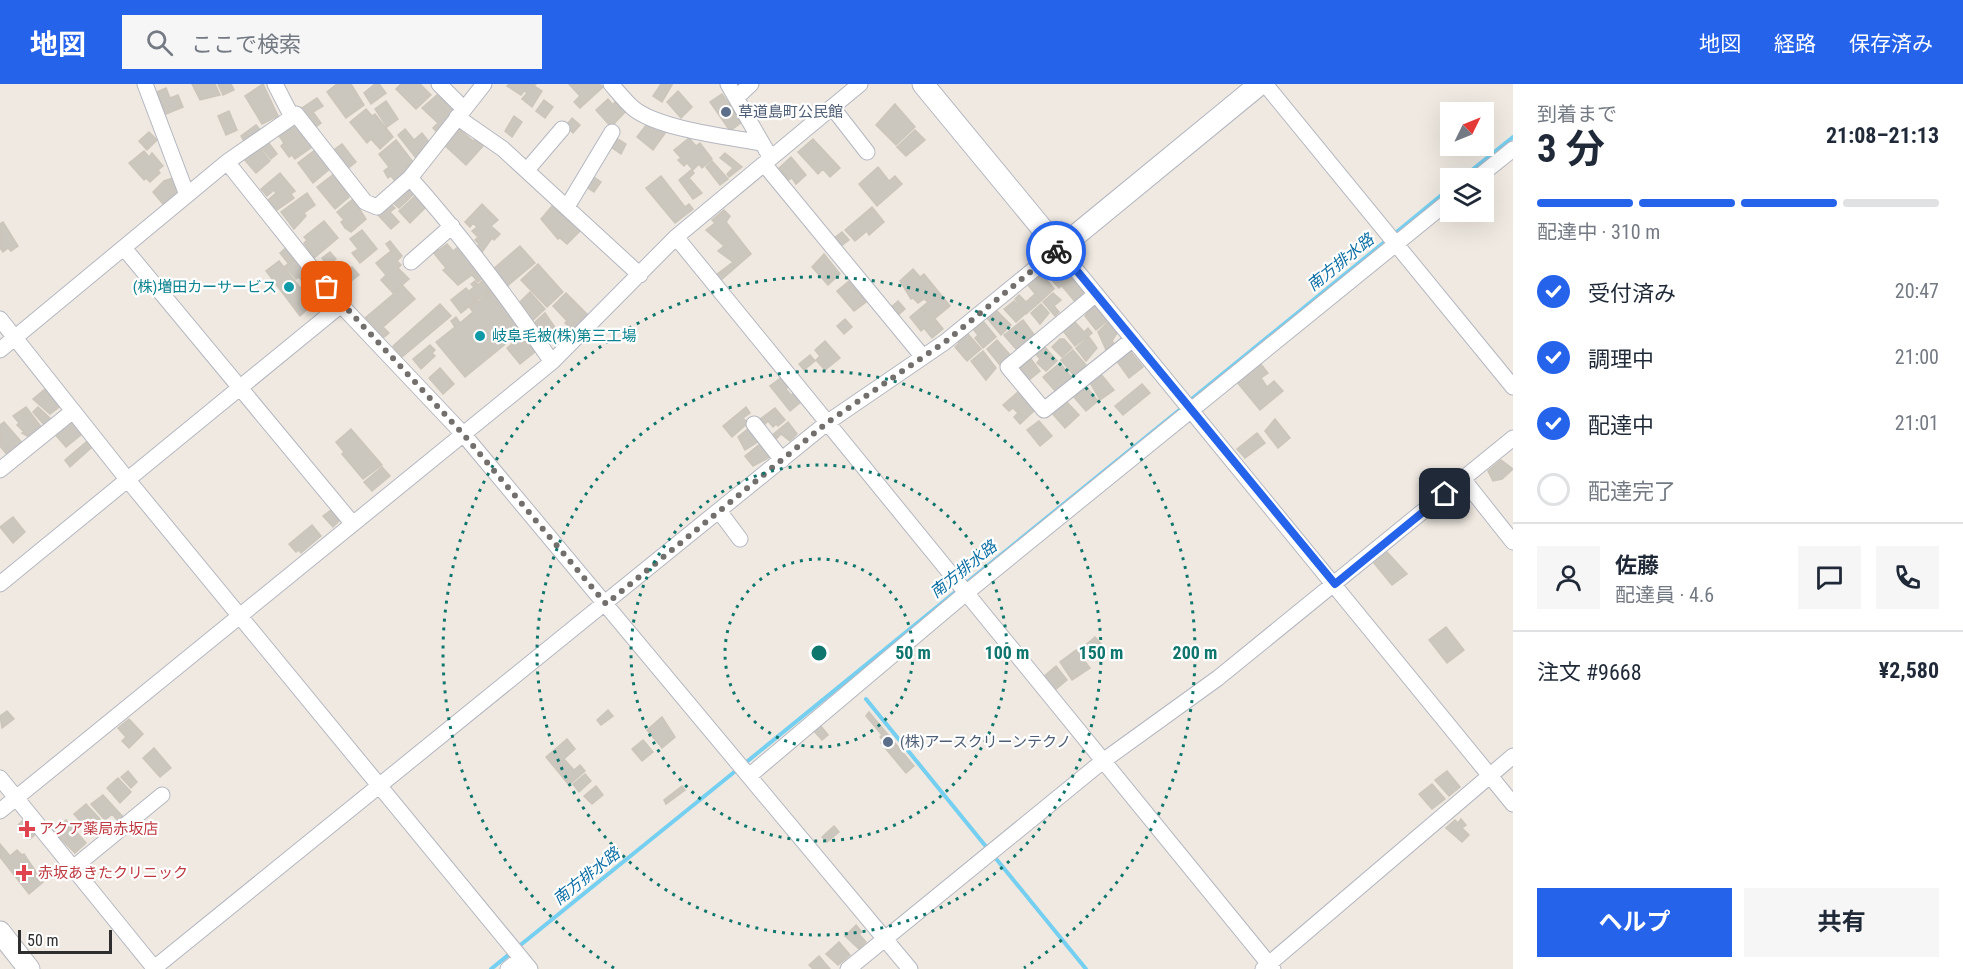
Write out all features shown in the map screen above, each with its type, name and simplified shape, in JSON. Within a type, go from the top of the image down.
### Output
[{"type":"street","points":[[145,84],[187,195]]},
{"type":"street","points":[[275,84],[292,117]]},
{"type":"street","points":[[439,84],[460,113],[503,148],[640,275]]},
{"type":"street","points":[[0,350],[227,162],[296,114],[365,202],[377,207],[410,178],[484,84]]},
{"type":"street","points":[[611,84],[633,108],[648,117],[686,128],[762,143]]},
{"type":"street","points":[[728,84],[762,143],[768,161],[923,357]]},
{"type":"street","points":[[736,98],[751,84]]},
{"type":"street","points":[[0,812],[552,362],[676,237],[860,84]]},
{"type":"street","points":[[923,84],[1513,804]]},
{"type":"street","points":[[0,778],[154,969],[828,422],[945,342],[1260,84]]},
{"type":"street","points":[[1265,84],[1513,387]]},
{"type":"street","points":[[832,107],[867,152]]},
{"type":"street","points":[[527,170],[562,129]]},
{"type":"street","points":[[567,207],[612,132]]},
{"type":"street","points":[[1489,168],[1513,149]]},
{"type":"street","points":[[227,162],[341,305],[464,435],[910,969]]},
{"type":"street","points":[[410,178],[452,226],[504,292],[552,362]]},
{"type":"street","points":[[748,775],[963,588],[1188,406],[1440,208]]},
{"type":"street","points":[[411,262],[452,226]]},
{"type":"street","points":[[676,237],[963,588],[1268,967],[1513,756]]},
{"type":"street","points":[[124,248],[353,524]]},
{"type":"street","points":[[1096,294],[1008,366],[1044,410],[1133,339]]},
{"type":"street","points":[[0,584],[341,305]]},
{"type":"street","points":[[0,319],[127,479],[524,961],[508,969]]},
{"type":"street","points":[[0,470],[73,411]]},
{"type":"street","points":[[754,424],[782,460]]},
{"type":"street","points":[[848,969],[1103,761],[1218,678],[1513,438]]},
{"type":"street","points":[[1463,479],[1513,542]]},
{"type":"street","points":[[719,511],[740,539]]},
{"type":"street","points":[[73,868],[162,795]]},
{"type":"street","points":[[0,932],[29,969]]},
{"type":"building","points":[[192,84],[215,84],[220,95],[200,100]]},
{"type":"building","points":[[218,84],[231,84],[234,90],[223,95]]},
{"type":"building","points":[[263,84],[278,116],[262,124],[245,96]]},
{"type":"building","points":[[337,84],[351,84],[364,105],[346,118],[327,92]]},
{"type":"building","points":[[375,84],[379,84],[386,93],[371,104],[364,93]]},
{"type":"building","points":[[401,84],[420,84],[431,95],[416,109],[396,89]]},
{"type":"building","points":[[509,84],[536,84],[534,86],[542,91],[532,107],[522,99],[527,93],[524,91],[521,95],[507,86]]},
{"type":"building","points":[[569,84],[599,84],[603,87],[580,108],[574,102],[580,96]]},
{"type":"building","points":[[661,84],[672,85],[662,102],[653,96]]},
{"type":"building","points":[[166,88],[170,98],[178,95],[183,107],[166,114],[157,92]]},
{"type":"building","points":[[678,91],[692,107],[681,118],[667,102]]},
{"type":"building","name":"草道島町公民館","points":[[722,94],[742,122],[730,131],[710,102]]},
{"type":"building","points":[[437,95],[455,109],[437,132],[433,128],[438,123],[422,108]]},
{"type":"building","points":[[317,98],[323,106],[313,112],[321,123],[313,129],[299,110]]},
{"type":"building","points":[[608,99],[613,105],[615,102],[620,108],[623,105],[627,110],[611,127],[596,110]]},
{"type":"building","points":[[544,100],[553,107],[545,118],[536,111]]},
{"type":"building","points":[[386,101],[398,119],[387,127],[375,109]]},
{"type":"building","points":[[895,104],[915,127],[896,145],[876,125]]},
{"type":"building","points":[[366,109],[372,116],[375,114],[393,137],[380,149],[371,139],[367,143],[350,122]]},
{"type":"building","points":[[229,111],[237,130],[226,135],[218,116]]},
{"type":"building","points":[[514,116],[522,122],[512,137],[505,131]]},
{"type":"building","points":[[572,118],[580,125],[573,133],[566,126]]},
{"type":"building","points":[[295,120],[312,147],[295,159],[292,155],[289,157],[281,146],[284,143],[277,133]]},
{"type":"building","points":[[647,124],[657,131],[660,127],[666,132],[653,150],[637,137]]},
{"type":"building","points":[[256,125],[262,132],[245,143],[241,136]]},
{"type":"building","points":[[456,126],[473,141],[475,139],[483,146],[466,165],[443,144]]},
{"type":"building","points":[[405,129],[414,140],[422,133],[429,142],[416,158],[398,135]]},
{"type":"building","points":[[915,130],[925,140],[906,156],[897,147]]},
{"type":"building","points":[[149,132],[157,140],[147,150],[139,141]]},
{"type":"building","points":[[614,137],[626,144],[621,154],[608,145]]},
{"type":"building","points":[[689,138],[696,146],[700,143],[712,159],[702,168],[699,164],[693,170],[687,163],[684,166],[678,160],[681,158],[674,150]]},
{"type":"building","points":[[813,139],[840,168],[830,177],[823,169],[818,174],[798,152]]},
{"type":"building","points":[[396,140],[413,162],[395,181],[391,176],[388,178],[384,171],[389,167],[379,154]]},
{"type":"building","points":[[268,142],[277,154],[271,159],[261,147]]},
{"type":"building","points":[[342,144],[356,162],[345,171],[331,152]]},
{"type":"building","points":[[259,147],[270,161],[256,173],[244,159]]},
{"type":"building","points":[[315,150],[331,168],[313,183],[298,163]]},
{"type":"building","points":[[144,151],[149,157],[152,153],[163,166],[158,170],[160,173],[150,182],[146,178],[144,180],[129,163]]},
{"type":"building","points":[[725,153],[742,167],[729,177],[727,174],[733,168],[720,158]]},
{"type":"building","points":[[791,157],[806,175],[796,184],[792,178],[788,180],[779,168]]},
{"type":"building","points":[[712,161],[728,179],[720,185],[706,167]]},
{"type":"building","points":[[878,167],[889,181],[895,176],[902,184],[877,206],[859,184]]},
{"type":"building","points":[[691,170],[694,173],[689,178],[702,193],[693,199],[679,180]]},
{"type":"building","points":[[280,173],[295,191],[291,194],[294,198],[277,210],[268,200],[276,193],[274,190],[267,196],[261,189]]},
{"type":"building","points":[[335,173],[349,197],[335,209],[317,187]]},
{"type":"building","points":[[591,175],[601,182],[594,192],[585,186]]},
{"type":"building","points":[[661,176],[685,207],[689,204],[693,209],[675,223],[646,188]]},
{"type":"building","points":[[173,178],[179,194],[163,204],[153,192],[164,181]]},
{"type":"building","points":[[410,185],[416,192],[399,208],[392,202]]},
{"type":"building","points":[[307,193],[315,205],[304,213],[306,216],[294,229],[281,212]]},
{"type":"building","points":[[415,196],[426,207],[410,223],[399,211]]},
{"type":"building","points":[[353,199],[366,219],[351,232],[345,228],[341,222],[344,220],[337,212]]},
{"type":"building","points":[[388,202],[395,208],[390,212],[399,222],[391,229],[377,214]]},
{"type":"building","points":[[482,204],[498,220],[491,226],[500,234],[494,240],[492,238],[480,255],[475,249],[479,244],[475,240],[478,237],[472,231],[477,227],[473,223],[470,227],[465,222]]},
{"type":"building","points":[[552,206],[572,224],[558,239],[541,219]]},
{"type":"building","points":[[872,207],[884,222],[869,235],[867,231],[855,241],[845,230]]},
{"type":"building","points":[[724,210],[730,216],[726,222],[751,254],[721,280],[716,275],[733,262],[718,251],[724,246],[706,230],[715,223],[712,220]]},
{"type":"building","points":[[324,221],[338,238],[314,258],[304,243],[307,240],[304,237]]},
{"type":"building","points":[[3,222],[18,246],[11,251],[8,248],[3,252],[0,248],[0,224]]},
{"type":"building","points":[[574,222],[582,229],[567,244],[560,238]]},
{"type":"building","points":[[362,230],[377,249],[360,263],[352,253],[358,249],[350,239]]},
{"type":"building","points":[[842,232],[849,240],[841,246],[834,238]]},
{"type":"building","points":[[390,241],[402,256],[397,261],[401,265],[398,268],[409,279],[393,293],[381,280],[386,275],[376,263],[391,251],[386,244]]},
{"type":"building","points":[[447,244],[453,251],[458,247],[468,260],[470,258],[486,275],[478,282],[472,275],[458,285],[443,270],[446,268],[432,251],[436,248],[439,250]]},
{"type":"building","points":[[288,246],[296,256],[288,263],[280,253]]},
{"type":"building","points":[[520,246],[535,263],[506,287],[492,270]]},
{"type":"building","points":[[330,252],[336,259],[328,265],[322,258]]},
{"type":"building","points":[[824,254],[840,274],[828,285],[812,267]]},
{"type":"building","points":[[297,257],[329,298],[321,305],[299,277],[296,279],[285,266]]},
{"type":"building","name":"(株)増田カーサービス","points":[[279,261],[313,304],[300,316],[266,271]]},
{"type":"building","points":[[1058,261],[1071,277],[1059,288],[1045,272]]},
{"type":"building","points":[[538,264],[563,292],[547,307],[521,280]]},
{"type":"building","points":[[352,267],[359,275],[342,288],[336,281]]},
{"type":"building","points":[[913,269],[920,277],[924,274],[950,306],[933,320],[922,307],[928,302],[924,299],[918,303],[913,298],[911,299],[900,281]]},
{"type":"building","points":[[1042,274],[1054,289],[1041,301],[1028,285]]},
{"type":"building","points":[[487,276],[495,286],[477,300],[469,291],[474,287],[471,284],[475,281],[478,285]]},
{"type":"building","points":[[1072,278],[1084,293],[1077,304],[1062,286]]},
{"type":"building","points":[[849,281],[866,302],[854,311],[837,291]]},
{"type":"building","points":[[403,286],[415,299],[383,327],[389,333],[383,338],[365,318]]},
{"type":"building","points":[[466,288],[476,301],[461,313],[451,300]]},
{"type":"building","name":"岐阜毛被(株)第三工場","points":[[491,291],[495,295],[498,293],[524,329],[465,377],[436,342],[455,327],[451,321],[456,317],[460,323],[473,312],[470,308]]},
{"type":"building","points":[[530,292],[545,309],[531,322],[520,302]]},
{"type":"building","points":[[566,293],[589,316],[573,331],[553,306]]},
{"type":"building","points":[[1053,293],[1061,300],[1054,306],[1059,312],[1055,316],[1043,302]]},
{"type":"building","points":[[1035,294],[1041,301],[1026,314],[1015,299],[1019,295],[1026,302]]},
{"type":"building","points":[[898,301],[905,309],[897,316],[890,308]]},
{"type":"building","points":[[1014,301],[1025,314],[1016,322],[1004,309]]},
{"type":"building","points":[[440,304],[451,316],[402,357],[393,346]]},
{"type":"building","points":[[1041,304],[1049,313],[1040,324],[1031,313]]},
{"type":"building","points":[[922,307],[933,320],[921,331],[910,317]]},
{"type":"building","points":[[1096,307],[1107,321],[1096,330],[1085,316],[1091,308]]},
{"type":"building","points":[[996,310],[1011,325],[1001,335],[987,318]]},
{"type":"building","points":[[545,313],[558,332],[548,341],[533,324]]},
{"type":"building","points":[[845,319],[852,327],[844,334],[837,326]]},
{"type":"building","points":[[935,319],[943,329],[932,338],[924,328]]},
{"type":"building","points":[[1023,320],[1036,337],[1016,349],[1004,335]]},
{"type":"building","points":[[983,321],[996,337],[983,348],[975,338],[978,335],[973,329]]},
{"type":"building","points":[[1075,322],[1084,332],[1088,328],[1092,333],[1075,346],[1063,331]]},
{"type":"building","points":[[1108,322],[1117,333],[1112,341],[1115,345],[1107,352],[1098,332]]},
{"type":"building","points":[[967,333],[981,349],[967,361],[955,347],[959,343],[957,341]]},
{"type":"building","points":[[521,336],[535,352],[520,364],[507,348]]},
{"type":"building","points":[[1089,337],[1097,348],[1086,361],[1076,348]]},
{"type":"building","points":[[1060,339],[1064,339],[1072,348],[1062,357],[1052,347]]},
{"type":"building","points":[[997,340],[1012,357],[1000,365],[987,349]]},
{"type":"building","points":[[825,341],[840,358],[825,370],[816,360],[820,356],[815,350]]},
{"type":"building","points":[[430,345],[435,350],[432,353],[435,356],[421,369],[413,359]]},
{"type":"building","points":[[1043,345],[1057,361],[1046,371],[1037,363],[1040,359],[1035,353]]},
{"type":"building","points":[[1073,350],[1086,365],[1074,376],[1061,360]]},
{"type":"building","points":[[1129,350],[1143,367],[1129,378],[1116,360]]},
{"type":"building","points":[[983,351],[996,368],[986,380],[971,361]]},
{"type":"building","points":[[810,355],[815,361],[804,370],[799,364]]},
{"type":"building","points":[[1031,359],[1040,371],[1029,380],[1019,368]]},
{"type":"building","points":[[1060,363],[1072,378],[1057,393],[1043,377]]},
{"type":"building","points":[[1260,363],[1268,373],[1261,378],[1267,387],[1274,381],[1283,391],[1260,410],[1237,382]]},
{"type":"building","points":[[440,368],[454,384],[443,394],[429,378]]},
{"type":"building","points":[[1100,373],[1114,390],[1100,400],[1089,381]]},
{"type":"building","points":[[782,377],[789,386],[786,389],[791,395],[794,393],[801,402],[790,411],[770,386]]},
{"type":"building","points":[[1084,384],[1098,401],[1086,411],[1074,397]]},
{"type":"building","points":[[1142,384],[1150,393],[1123,415],[1115,406]]},
{"type":"building","points":[[45,389],[59,407],[50,414],[33,399]]},
{"type":"building","points":[[1019,391],[1035,410],[1020,424],[1014,417],[1018,413],[1013,408],[1009,411],[1003,405]]},
{"type":"building","points":[[1065,400],[1079,415],[1065,428],[1051,412]]},
{"type":"building","points":[[26,407],[42,428],[31,438],[22,433],[24,432],[17,425],[19,423],[13,416]]},
{"type":"building","points":[[38,407],[52,420],[45,426],[33,412]]},
{"type":"building","points":[[746,407],[750,413],[743,418],[748,423],[732,437],[723,426]]},
{"type":"building","points":[[775,408],[785,420],[778,426],[776,424],[773,427],[768,421],[764,425],[759,420]]},
{"type":"building","points":[[70,418],[82,434],[66,447],[53,432]]},
{"type":"building","points":[[1275,419],[1290,438],[1278,448],[1265,431]]},
{"type":"building","points":[[1039,421],[1052,436],[1040,446],[1027,430]]},
{"type":"building","points":[[4,422],[24,445],[9,457],[0,446],[0,425]]},
{"type":"building","points":[[788,422],[797,434],[790,441],[781,434],[775,440],[771,436]]},
{"type":"building","points":[[749,428],[759,441],[745,450],[738,437]]},
{"type":"building","points":[[351,429],[382,465],[363,479],[342,454],[344,452],[336,442]]},
{"type":"building","points":[[1257,433],[1265,443],[1245,458],[1237,449]]},
{"type":"building","points":[[86,442],[91,448],[70,467],[65,460]]},
{"type":"building","points":[[761,443],[772,456],[753,466],[745,456]]},
{"type":"building","points":[[1501,460],[1513,469],[1502,479],[1493,481],[1488,471]]},
{"type":"building","points":[[382,467],[390,476],[372,491],[364,482]]},
{"type":"building","points":[[331,510],[340,520],[333,527],[323,516]]},
{"type":"building","points":[[13,517],[25,532],[13,543],[0,527]]},
{"type":"building","points":[[312,525],[321,536],[301,553],[299,550],[296,552],[289,544]]},
{"type":"building","points":[[1387,552],[1407,574],[1392,585],[1374,563]]},
{"type":"building","points":[[1446,627],[1464,650],[1447,663],[1429,640]]},
{"type":"building","points":[[1095,637],[1102,645],[1089,656],[1082,648]]},
{"type":"building","points":[[1076,650],[1090,668],[1072,680],[1060,662]]},
{"type":"building","points":[[1056,666],[1067,680],[1055,690],[1043,677]]},
{"type":"building","points":[[608,710],[613,716],[601,725],[597,720]]},
{"type":"building","points":[[7,711],[14,719],[2,728],[0,716]]},
{"type":"building","name":"(株)アースクリーンテクノ","points":[[869,712],[914,766],[906,773],[881,743],[884,741],[880,737],[882,735],[866,716]]},
{"type":"building","points":[[662,717],[675,737],[662,748],[647,730]]},
{"type":"building","points":[[129,719],[143,734],[129,748],[122,741],[126,737],[118,728]]},
{"type":"building","points":[[820,725],[828,735],[822,740],[814,731]]},
{"type":"building","points":[[567,739],[575,749],[564,759],[574,770],[580,765],[585,771],[569,785],[546,757]]},
{"type":"building","points":[[643,740],[653,752],[642,761],[632,749]]},
{"type":"building","points":[[154,748],[171,768],[160,777],[143,758]]},
{"type":"building","points":[[128,771],[137,782],[131,788],[121,777]]},
{"type":"building","points":[[1447,771],[1460,787],[1449,796],[1435,780]]},
{"type":"building","points":[[585,774],[591,781],[579,792],[573,784]]},
{"type":"building","points":[[118,778],[131,792],[120,803],[107,788]]},
{"type":"building","points":[[1432,784],[1445,799],[1432,809],[1419,794]]},
{"type":"building","points":[[596,786],[603,795],[592,804],[584,796]]},
{"type":"building","points":[[682,786],[685,790],[666,804],[664,800]]},
{"type":"building","points":[[103,795],[124,818],[119,822],[112,814],[105,820],[91,804]]},
{"type":"building","points":[[86,804],[100,819],[97,822],[101,827],[92,835],[74,814]]},
{"type":"building","name":"アクア薬局赤坂店","points":[[25,818],[37,833],[30,839],[18,825]]},
{"type":"building","points":[[1461,819],[1466,825],[1462,828],[1469,835],[1462,842],[1446,828],[1455,820],[1458,823]]},
{"type":"building","points":[[66,820],[86,843],[75,853],[53,831]]},
{"type":"building","points":[[834,826],[839,832],[827,842],[822,837]]},
{"type":"building","name":"赤坂あきたクリニック","points":[[0,844],[10,856],[17,850],[22,855],[24,854],[43,882],[29,894],[0,857]]},
{"type":"building","points":[[856,925],[862,932],[859,934],[866,942],[859,949],[845,936]]},
{"type":"building","points":[[839,942],[850,955],[838,965],[826,954]]},
{"type":"building","points":[[819,956],[830,969],[813,969],[809,965]]},
{"type":"waterway","name":"南方排水路","points":[[1474,168],[1513,137]]},
{"type":"waterway","name":"南方排水路","points":[[1393,235],[1440,196]]},
{"type":"waterway","name":"南方排水路","points":[[1188,402],[1387,240]]},
{"type":"waterway","name":"南方排水路","points":[[965,584],[1183,407]]},
{"type":"waterway","name":"南方排水路","points":[[744,764],[959,589]]},
{"type":"waterway","points":[[866,699],[988,849]]},
{"type":"waterway","name":"南方排水路","points":[[518,947],[738,769]]},
{"type":"waterway","points":[[993,855],[1086,969]]},
{"type":"waterway","name":"南方排水路","points":[[491,969],[512,952]]},
{"type":"way so far","points":[[327,287],[341,305],[464,435],[606,604],[828,422],[945,342],[1056,251]]},
{"type":"place","name":"草道島町公民館","points":[[726,112]]},
{"type":"place","name":"(株)増田カーサービス","points":[[289,287]]},
{"type":"place","name":"岐阜毛被(株)第三工場","points":[[480,336]]},
{"type":"place","name":"(株)アースクリーンテクノ","points":[[888,742]]},
{"type":"place","name":"アクア薬局赤坂店","points":[[27,829]]},
{"type":"place","name":"赤坂あきたクリニック","points":[[24,873]]},
{"type":"route","points":[[1056,251],[1059,249],[1335,584],[1445,494]]}]
